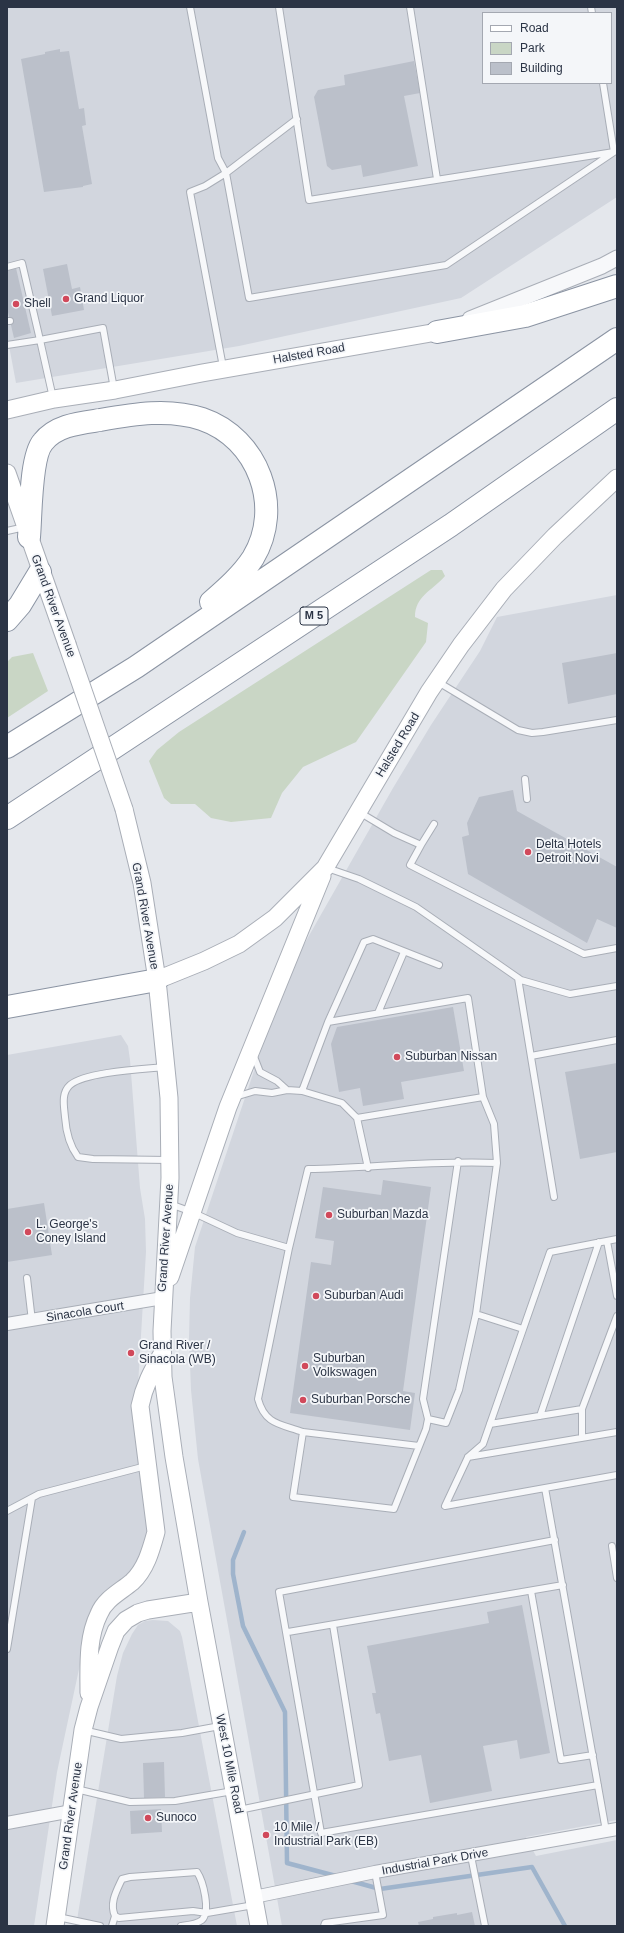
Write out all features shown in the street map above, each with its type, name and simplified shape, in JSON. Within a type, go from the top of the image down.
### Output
[{"type":"highway","points":[[437,332],[525,316],[617,286]]},
{"type":"highway","points":[[7,747],[136,666],[617,339]]},
{"type":"highway","name":"M 5","points":[[7,818],[451,525],[617,409]]},
{"type":"highway","points":[[27,532],[35,461],[42,443],[56,430],[113,417],[143,413],[166,413],[192,417],[218,426],[243,446],[260,474],[266,502],[264,529],[253,558],[241,574],[219,595],[136,666]]},
{"type":"highway","points":[[7,620],[20,605],[40,572]]},
{"type":"highway","points":[[7,1007],[157,980]]},
{"type":"main road","name":"Halsted Road","points":[[7,410],[223,369],[437,332]]},
{"type":"main road","name":"Grand River Avenue","points":[[7,473],[40,572],[67,644],[124,809],[142,883],[157,980],[169,1098],[169,1204],[163,1298],[162,1354],[165,1391],[174,1457],[199,1602],[138,1612],[126,1620],[116,1631],[89,1707],[84,1730],[56,1921]]},
{"type":"main road","name":"Halsted Road","points":[[157,980],[204,961],[239,944],[275,918],[325,868],[436,681],[461,645],[504,589],[555,536],[617,478]]},
{"type":"main road","points":[[163,1298],[232,1098],[325,868]]},
{"type":"main road","name":"Grand River Avenue","points":[[89,1707],[90,1644],[99,1612],[110,1598],[133,1581],[141,1571],[151,1552],[156,1532],[140,1406],[143,1390],[148,1378],[162,1354]]},
{"type":"main road","name":"West 10 Mile Road","points":[[199,1602],[259,1926]]},
{"type":"street","name":"Halsted Road","points":[[437,332],[602,266],[617,258]]},
{"type":"street","name":"Sinacola Court","points":[[7,1324],[163,1298]]},
{"type":"street","points":[[7,1823],[72,1811]]},
{"type":"street","name":"Industrial Park Drive","points":[[254,1901],[376,1872],[612,1830]]},
{"type":"lane","points":[[190,7],[218,158],[226,173],[249,298],[446,265],[614,152]]},
{"type":"lane","points":[[280,7],[309,200],[614,152]]},
{"type":"lane","points":[[410,7],[437,179]]},
{"type":"lane","points":[[603,84],[614,152]]},
{"type":"lane","points":[[223,369],[190,192],[206,186],[226,173],[297,120]]},
{"type":"lane","points":[[7,267],[22,263],[54,400]]},
{"type":"lane","points":[[20,284],[27,282]]},
{"type":"lane","points":[[24,300],[31,298]]},
{"type":"lane","points":[[28,317],[35,316]]},
{"type":"lane","points":[[7,338],[8,345],[103,328],[114,390]]},
{"type":"lane","points":[[7,530],[27,532]]},
{"type":"lane","points":[[436,681],[518,730],[532,733],[543,732],[617,720]]},
{"type":"lane","points":[[525,779],[527,799]]},
{"type":"lane","points":[[358,811],[394,833],[421,845]]},
{"type":"lane","points":[[434,824],[410,865],[584,954],[617,948]]},
{"type":"lane","points":[[325,868],[359,879],[416,907],[518,978],[570,994],[617,986]]},
{"type":"lane","points":[[302,1092],[328,1022],[364,942],[373,940],[439,965]]},
{"type":"lane","points":[[378,1013],[404,952]]},
{"type":"lane","points":[[518,978],[554,1197]]},
{"type":"lane","points":[[328,1022],[468,998],[483,1097],[494,1124],[497,1162],[476,1314],[458,1390],[446,1423],[428,1419]]},
{"type":"lane","points":[[531,1056],[617,1040]]},
{"type":"lane","points":[[251,1050],[260,1072],[276,1081],[287,1090]]},
{"type":"lane","points":[[166,1067],[111,1073],[83,1079],[70,1085],[63,1098],[66,1127],[71,1148],[78,1157],[93,1159],[170,1160]]},
{"type":"lane","points":[[232,1098],[255,1091],[272,1093],[287,1090],[302,1092],[342,1103],[357,1118],[368,1168]]},
{"type":"lane","points":[[357,1118],[483,1097]]},
{"type":"lane","points":[[420,1446],[303,1432],[269,1420],[261,1409],[258,1399],[288,1248],[308,1169],[368,1168],[458,1161],[497,1162]]},
{"type":"lane","points":[[303,1432],[293,1497],[394,1509],[420,1446],[428,1419],[423,1400],[458,1161]]},
{"type":"lane","points":[[169,1204],[192,1212],[237,1233],[288,1248]]},
{"type":"lane","points":[[617,1239],[550,1252],[482,1444],[468,1457],[445,1506],[617,1475]]},
{"type":"lane","points":[[607,1241],[617,1296]]},
{"type":"lane","points":[[540,1416],[599,1242]]},
{"type":"lane","points":[[26,1278],[32,1320]]},
{"type":"lane","points":[[476,1314],[523,1329]]},
{"type":"lane","points":[[582,1438],[582,1409],[617,1316]]},
{"type":"lane","points":[[490,1424],[582,1409]]},
{"type":"lane","points":[[468,1457],[617,1432]]},
{"type":"lane","points":[[7,1511],[32,1498],[77,1483],[148,1465]]},
{"type":"lane","points":[[545,1488],[598,1786],[612,1830]]},
{"type":"lane","points":[[7,1649],[32,1498]]},
{"type":"lane","points":[[555,1540],[279,1592],[288,1632],[321,1833],[598,1786]]},
{"type":"lane","points":[[612,1546],[617,1578]]},
{"type":"lane","points":[[288,1632],[563,1585]]},
{"type":"lane","points":[[531,1591],[561,1760],[593,1755]]},
{"type":"lane","points":[[238,1810],[359,1785],[333,1625]]},
{"type":"lane","points":[[84,1730],[121,1739],[182,1733],[222,1725]]},
{"type":"lane","points":[[75,1789],[130,1802],[175,1801],[234,1791]]},
{"type":"lane","points":[[471,1856],[485,1926]]},
{"type":"lane","points":[[112,1926],[115,1916],[113,1905],[114,1895],[122,1879],[130,1876],[188,1871],[197,1872],[203,1886],[206,1913],[202,1920],[181,1926]]},
{"type":"lane","points":[[324,1926],[325,1924],[383,1915],[376,1872]]},
{"type":"lane","points":[[115,1916],[119,1918],[193,1911],[206,1913],[254,1901]]},
{"type":"lane","points":[[56,1921],[100,1926]]},
{"type":"shaded area","points":[[7,7],[617,7],[617,197],[461,298],[239,346],[16,383],[7,335]]},
{"type":"shaded area","points":[[617,595],[617,1820],[526,1837],[536,1856],[617,1840],[617,1926],[282,1926],[198,1459],[191,1390],[189,1339],[190,1298],[195,1247],[267,1032],[298,955],[393,788],[431,725],[480,651],[497,617]]},
{"type":"shaded area","points":[[121,1035],[128,1046],[130,1060],[140,1188],[145,1219],[146,1252],[137,1402],[150,1526],[146,1553],[88,1627],[57,1772],[34,1926],[7,1926],[7,1055]]},
{"type":"shaded area","points":[[145,1621],[168,1621],[180,1631],[182,1637],[237,1926],[76,1926],[117,1676],[123,1653],[132,1634],[138,1625]]},
{"type":"green space","points":[[431,570],[442,570],[445,576],[425,594],[416,610],[415,617],[428,623],[426,642],[356,742],[303,767],[282,793],[271,818],[231,822],[211,818],[195,804],[171,804],[164,798],[149,761],[157,750],[179,732]]},
{"type":"green space","points":[[33,653],[48,691],[7,718],[7,662],[12,657]]},
{"type":"building","points":[[60,49],[60,52],[69,51],[79,109],[84,108],[86,125],[82,126],[92,184],[83,187],[44,192],[21,59]]},
{"type":"building","points":[[414,61],[420,93],[404,96],[418,166],[363,177],[361,165],[332,170],[327,166],[314,97],[318,90],[345,85],[344,75]]},
{"type":"building","name":"Grand Liquor","points":[[67,264],[72,289],[80,287],[84,310],[52,316],[43,269]]},
{"type":"building","name":"Shell","points":[[16,268],[31,333],[14,338],[7,308],[7,270]]},
{"type":"building","points":[[617,653],[617,694],[568,704],[562,663]]},
{"type":"building","name":"Delta Hotels Detroit Novi","points":[[513,790],[517,811],[617,867],[617,928],[597,919],[587,943],[468,874],[462,837],[469,835],[467,823],[479,797]]},
{"type":"building","name":"Suburban Nissan","points":[[453,1007],[464,1071],[401,1082],[404,1099],[363,1106],[360,1088],[339,1092],[331,1044],[337,1027]]},
{"type":"building","points":[[617,1063],[617,1152],[580,1159],[565,1072]]},
{"type":"building","points":[[383,1180],[431,1187],[403,1391],[415,1393],[410,1430],[290,1413],[311,1262],[331,1265],[334,1241],[315,1238],[323,1187],[381,1195]]},
{"type":"building","name":"L. George's Coney Island","points":[[44,1203],[52,1255],[7,1262],[7,1209]]},
{"type":"building","points":[[522,1605],[550,1753],[520,1759],[517,1740],[483,1746],[492,1791],[430,1803],[421,1755],[389,1761],[380,1713],[376,1714],[372,1693],[376,1693],[367,1646],[489,1623],[487,1612]]},
{"type":"building","points":[[164,1762],[165,1797],[144,1798],[143,1763]]},
{"type":"building","points":[[161,1809],[162,1832],[131,1834],[130,1811]]},
{"type":"building","points":[[472,1912],[475,1926],[419,1926],[418,1922],[433,1919],[433,1917]]},
{"type":"waterway","points":[[244,1532],[233,1560],[233,1574],[243,1626],[285,1712],[287,1863],[336,1876]]},
{"type":"waterway","points":[[351,1881],[380,1889],[532,1867],[565,1926]]},
{"type":"place","name":"Grand Liquor","points":[[66,299]]},
{"type":"place","name":"Shell","points":[[16,304]]},
{"type":"place","name":"Delta Hotels Detroit Novi","points":[[528,852]]},
{"type":"place","name":"Suburban Nissan","points":[[397,1057]]},
{"type":"place","name":"Suburban Mazda","points":[[329,1215]]},
{"type":"place","name":"L. George's Coney Island","points":[[28,1232]]},
{"type":"place","name":"Suburban Audi","points":[[316,1296]]},
{"type":"place","name":"Grand River / Sinacola (WB)","points":[[131,1353]]},
{"type":"place","name":"Suburban Volkswagen","points":[[305,1366]]},
{"type":"place","name":"Suburban Porsche","points":[[303,1400]]},
{"type":"place","name":"Sunoco","points":[[148,1818]]},
{"type":"place","name":"10 Mile / Industrial Park (EB)","points":[[266,1835]]}]
